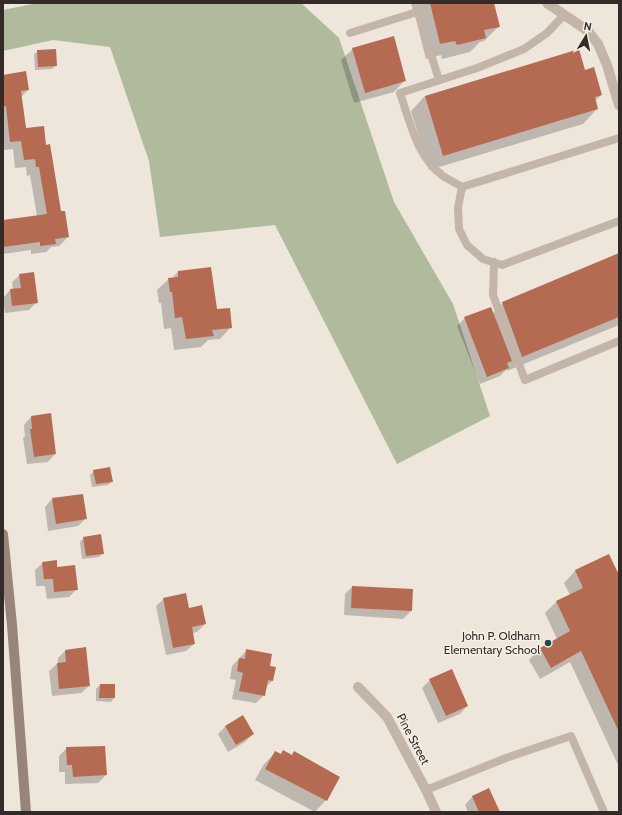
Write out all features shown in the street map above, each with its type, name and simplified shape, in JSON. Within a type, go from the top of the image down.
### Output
[{"type":"main road","points":[[3,534],[6,592],[26,812]]},
{"type":"street","points":[[547,3],[588,31],[598,44],[607,65],[619,105]]},
{"type":"street","name":"Pine Street","points":[[358,687],[387,717],[436,812]]},
{"type":"lane","points":[[415,3],[439,80]]},
{"type":"lane","points":[[350,32],[417,12]]},
{"type":"lane","points":[[564,15],[547,33],[524,49],[477,68],[400,93],[417,143],[431,164],[442,175],[462,187],[619,138]]},
{"type":"lane","points":[[462,187],[458,208],[459,229],[467,245],[483,259],[502,265],[619,221]]},
{"type":"lane","points":[[494,262],[493,295],[525,380],[619,342]]},
{"type":"lane","points":[[426,790],[506,758],[571,736],[604,812]]},
{"type":"green space","points":[[38,3],[301,3],[339,38],[394,202],[453,304],[490,416],[397,464],[275,225],[160,237],[149,161],[110,47],[53,40],[3,51],[3,10]]},
{"type":"building","points":[[430,3],[494,3],[500,27],[484,30],[486,38],[457,45],[455,41],[440,44]]},
{"type":"building","points":[[394,36],[406,81],[365,93],[352,48]]},
{"type":"building","points":[[56,49],[57,66],[38,67],[37,50]]},
{"type":"building","points":[[579,49],[585,70],[594,67],[602,95],[595,97],[598,109],[443,156],[425,96]]},
{"type":"building","points":[[26,71],[29,90],[21,91],[26,128],[44,126],[46,145],[50,144],[61,211],[65,211],[69,237],[55,239],[56,244],[40,246],[40,242],[3,247],[3,220],[47,214],[39,167],[36,167],[35,159],[24,160],[21,141],[10,142],[6,106],[3,107],[3,75]]},
{"type":"building","points":[[619,253],[619,317],[522,357],[502,302]]},
{"type":"building","points":[[211,267],[217,309],[230,308],[232,328],[212,330],[214,336],[186,339],[182,317],[175,318],[172,292],[170,292],[168,278],[178,277],[178,271]]},
{"type":"building","points":[[34,272],[38,303],[12,306],[10,289],[21,288],[19,274]]},
{"type":"building","points":[[491,307],[512,361],[507,363],[509,368],[487,377],[464,317]]},
{"type":"building","points":[[51,413],[56,454],[34,457],[30,429],[32,429],[31,416]]},
{"type":"building","points":[[110,467],[113,482],[96,484],[93,470]]},
{"type":"building","points":[[83,494],[87,519],[56,524],[52,498]]},
{"type":"building","points":[[101,534],[104,554],[86,556],[83,537]]},
{"type":"building","points":[[609,554],[619,575],[619,732],[581,651],[551,668],[540,648],[570,631],[556,601],[583,588],[575,570]]},
{"type":"building","points":[[57,560],[57,567],[75,565],[78,590],[54,592],[53,579],[44,579],[42,562]]},
{"type":"building","points":[[352,586],[413,589],[412,611],[351,608]]},
{"type":"building","points":[[186,593],[189,608],[202,605],[206,624],[192,627],[195,644],[173,648],[163,598]]},
{"type":"building","points":[[86,647],[90,686],[59,689],[57,663],[66,662],[65,650]]},
{"type":"building","points":[[246,649],[272,654],[270,666],[276,667],[273,681],[268,680],[265,696],[239,691],[243,673],[237,671],[239,658],[245,659]]},
{"type":"building","points":[[452,669],[468,706],[446,716],[429,679]]},
{"type":"building","points":[[100,684],[115,684],[115,698],[99,698]]},
{"type":"building","points":[[243,715],[254,734],[236,745],[225,726]]},
{"type":"building","points":[[105,746],[107,775],[73,777],[72,765],[67,765],[66,747]]},
{"type":"building","points":[[283,750],[292,755],[294,751],[340,777],[327,801],[265,769],[275,751],[281,754]]},
{"type":"building","points":[[489,788],[500,812],[479,812],[472,796]]},
{"type":"place","name":"John P. Oldham Elementary School","points":[[548,643]]}]
